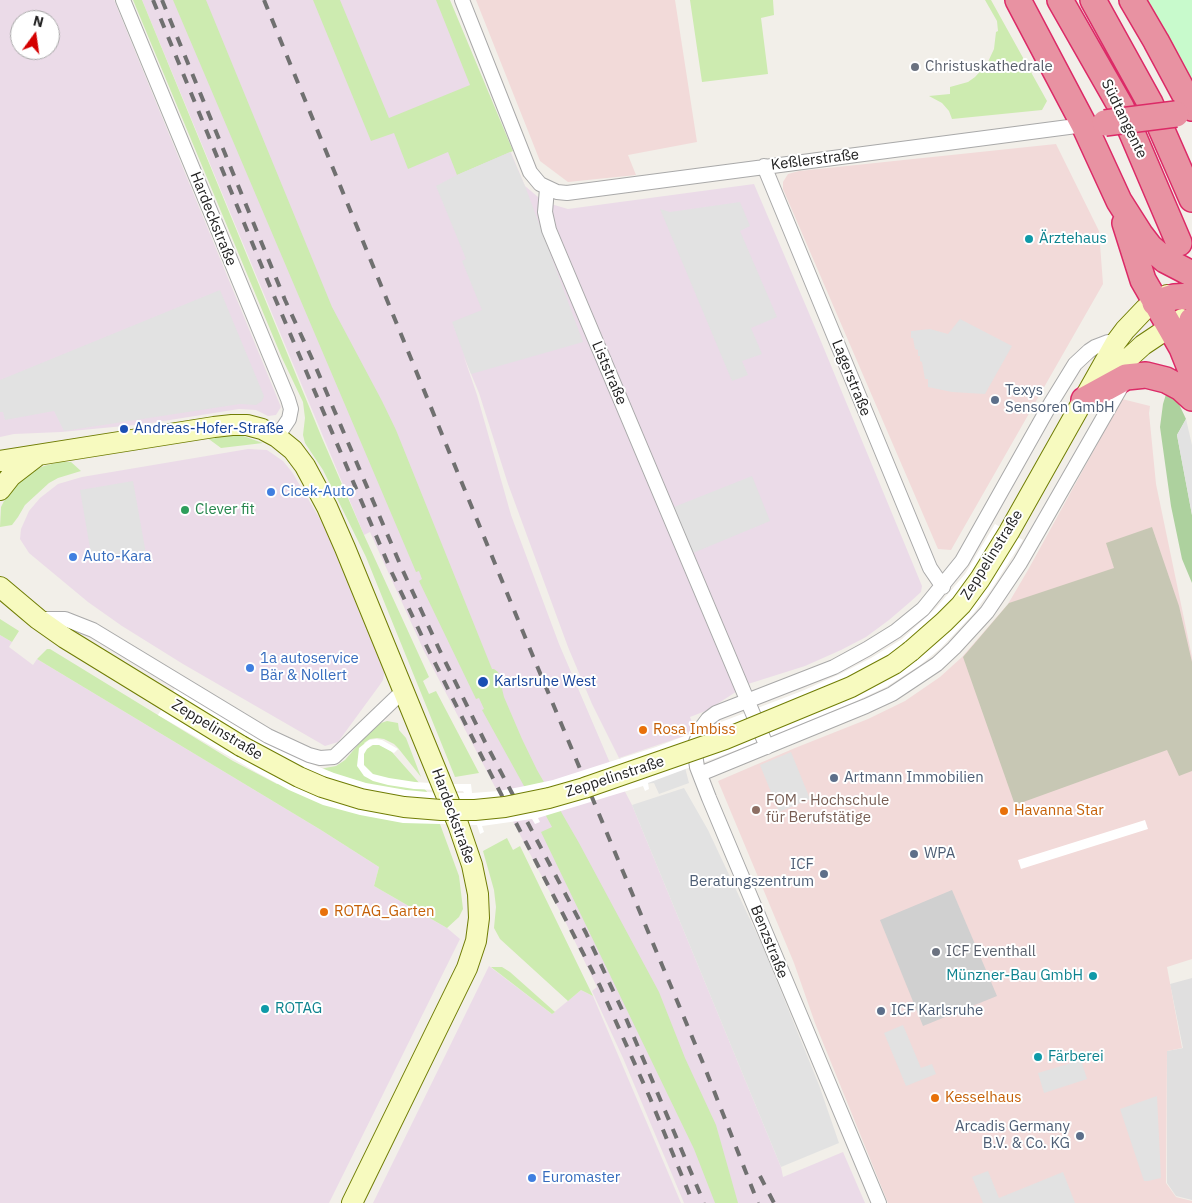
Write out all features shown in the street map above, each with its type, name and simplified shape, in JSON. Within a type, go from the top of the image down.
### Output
[{"type":"highway","points":[[1018,0],[1094,124],[1119,201],[1139,272],[1155,303],[1181,323]]},
{"type":"highway","name":"Südtangente","points":[[1060,0],[1121,107],[1179,243]]},
{"type":"highway","name":"Südtangente","points":[[1093,0],[1150,103],[1192,199]]},
{"type":"highway","points":[[1094,124],[1187,111],[1156,40],[1132,0]]},
{"type":"highway","points":[[1119,201],[1150,247],[1171,265],[1192,274]]},
{"type":"highway","points":[[1155,303],[1174,297],[1192,296]]},
{"type":"highway","points":[[1192,307],[1181,323],[1182,348],[1192,373]]},
{"type":"highway","points":[[1084,400],[1125,369],[1156,376],[1181,388],[1192,398]]},
{"type":"street","name":"Hardeckstraße","points":[[123,0],[288,399],[290,418],[277,437]]},
{"type":"street","points":[[462,0],[530,172],[547,189]]},
{"type":"street","name":"Keßlerstraße","points":[[547,189],[567,193],[1094,124]]},
{"type":"street","name":"Lagerstraße","points":[[764,166],[930,568],[943,587]]},
{"type":"street","name":"Liststraße","points":[[547,189],[545,212],[550,230],[746,702],[767,747]]},
{"type":"street","name":"Zeppelinstraße","points":[[6,592],[38,619],[90,654],[273,764],[322,787],[343,794],[404,807],[440,810],[482,809],[527,803],[602,783],[725,740],[827,698],[874,676],[911,652],[961,605],[980,579],[1009,532],[1116,342],[1136,318],[1192,279]]},
{"type":"street","name":"Zeppelinstraße","points":[[700,774],[892,694],[937,664],[987,612],[1020,563],[1118,393],[1125,369],[1143,344],[1181,323],[1192,313]]},
{"type":"street","name":"Zeppelinstraße","points":[[746,702],[834,667],[867,650],[896,631],[923,609],[943,587],[962,561],[1072,369],[1089,351],[1102,344],[1116,342]]},
{"type":"street","name":"Hardeckstraße","points":[[2,462],[40,453],[232,425],[247,426],[262,429],[277,437],[292,450],[305,466],[327,507],[404,690],[469,855],[478,894],[479,918],[474,949],[467,968],[352,1203]]},
{"type":"street","points":[[0,490],[11,476],[40,453]]},
{"type":"street","points":[[0,573],[6,592]]},
{"type":"street","name":"Zeppelinstraße","points":[[38,619],[72,620],[93,630],[268,736],[309,755],[320,758],[334,757],[404,690]]},
{"type":"street","name":"Benzstraße","points":[[746,702],[716,713],[702,726],[694,747],[700,774],[879,1203]]},
{"type":"shaded area","points":[[0,0],[114,0],[281,407],[276,415],[268,416],[256,410],[239,409],[145,424],[61,432],[14,434],[0,437]]},
{"type":"shaded area","points":[[142,0],[447,0],[525,186],[544,202],[568,209],[754,184],[922,586],[921,592],[866,637],[805,666],[748,684],[708,710],[690,717],[696,732],[619,758],[592,704],[568,647],[508,484],[479,393],[464,357],[477,395],[511,515],[559,644],[610,763],[632,805],[781,1167],[783,1177],[843,1152],[865,1203],[684,1203],[623,1058],[592,991],[597,987],[564,919],[424,651],[370,532],[364,535]]},
{"type":"shaded area","points":[[476,0],[675,0],[697,142],[628,155],[636,175],[568,182],[540,161]]},
{"type":"shaded area","points":[[1056,144],[1099,231],[1103,284],[951,550],[938,549],[783,189],[783,182],[788,174],[799,171]]},
{"type":"shaded area","points":[[510,152],[525,186],[583,342],[471,374],[452,322],[482,310],[462,261],[466,259],[436,186]]},
{"type":"shaded area","points":[[740,202],[750,226],[740,231],[777,317],[751,328],[762,354],[742,361],[748,375],[732,381],[660,209],[670,212]]},
{"type":"shaded area","points":[[220,290],[264,396],[262,401],[256,405],[240,404],[64,431],[54,411],[5,420],[3,412],[0,412],[0,380]]},
{"type":"shaded area","points":[[960,319],[1012,346],[985,394],[952,392],[928,387],[928,379],[925,379],[918,350],[915,349],[913,338],[911,338],[911,331],[930,329],[948,334]]},
{"type":"shaded area","points":[[1122,399],[1150,406],[1149,413],[1156,484],[1192,657],[1192,959],[1167,967],[1182,1048],[1167,1051],[1166,1183],[1176,1197],[1192,1201],[1192,1203],[888,1203],[815,1023],[794,963],[718,781],[868,719],[905,701],[940,677],[962,657],[1008,604]]},
{"type":"shaded area","points":[[1186,419],[1192,445],[1192,515],[1177,435]]},
{"type":"shaded area","points":[[248,449],[267,450],[283,461],[292,472],[320,519],[334,548],[385,668],[383,680],[338,742],[325,746],[183,664],[122,626],[88,602],[29,553],[20,539],[21,529],[29,511],[40,498],[58,484],[82,477]]},
{"type":"shaded area","points":[[752,476],[770,521],[693,553],[674,507]]},
{"type":"shaded area","points":[[133,481],[146,554],[111,561],[109,551],[91,554],[80,490]]},
{"type":"shaded area","points":[[1152,527],[1179,606],[1192,662],[1192,771],[1179,776],[1167,750],[1015,805],[963,657],[1009,603],[1114,568],[1106,543]]},
{"type":"shaded area","points":[[0,635],[12,642],[9,647],[33,665],[37,659],[379,867],[374,886],[447,928],[460,939],[329,1203],[0,1203]]},
{"type":"shaded area","points":[[681,752],[689,783],[659,794],[654,783],[632,785],[619,758],[659,757]]},
{"type":"shaded area","points":[[791,752],[810,799],[779,812],[760,765]]},
{"type":"shaded area","points":[[684,788],[708,830],[763,947],[819,1085],[839,1143],[781,1167],[632,805]]},
{"type":"shaded area","name":"ICF Eventhall","points":[[952,890],[997,996],[923,1026],[880,920]]},
{"type":"shaded area","points":[[489,966],[552,1014],[581,990],[593,996],[681,1203],[373,1203]]},
{"type":"shaded area","points":[[1192,978],[1192,1200],[1176,1196],[1167,1183],[1167,1051],[1183,1048],[1170,984]]},
{"type":"shaded area","points":[[903,1025],[921,1068],[932,1064],[936,1074],[906,1086],[884,1033]]},
{"type":"shaded area","points":[[1081,1060],[1087,1079],[1044,1093],[1038,1073]]},
{"type":"shaded area","points":[[1157,1096],[1161,1178],[1144,1181],[1120,1109]]},
{"type":"shaded area","points":[[988,1171],[999,1198],[1063,1172],[1075,1203],[983,1203],[972,1177]]},
{"type":"green space","points":[[133,0],[142,0],[322,438],[429,677],[423,681],[429,694],[436,691],[479,773],[455,777],[366,557],[323,470],[305,443],[303,435],[305,418],[303,402],[282,358]]},
{"type":"green space","points":[[173,0],[206,0],[332,307],[396,430],[492,669],[498,672],[504,697],[522,739],[537,770],[579,843],[659,992],[685,1058],[716,1125],[738,1203],[715,1203],[694,1149],[541,832],[552,827],[545,814],[540,815],[482,710],[484,709],[479,698],[476,699],[419,581],[422,579],[419,571],[416,572]]},
{"type":"green space","points":[[313,0],[340,0],[389,118],[470,85],[436,0],[450,0],[513,151],[457,175],[448,152],[408,169],[394,133],[371,141]]},
{"type":"green space","points":[[690,0],[773,0],[774,15],[761,18],[768,74],[702,82]]},
{"type":"green space","points":[[985,0],[991,0],[1047,101],[1042,110],[952,119],[949,111],[942,103],[929,96],[950,94],[950,87],[968,82],[987,64],[994,49],[996,32],[998,31],[997,21]]},
{"type":"green space","points":[[1142,0],[1192,0],[1192,89]]},
{"type":"green space","points":[[1167,391],[1178,402],[1186,419],[1177,435],[1192,515],[1192,583],[1182,559],[1171,506],[1160,427]]},
{"type":"green space","points":[[243,436],[263,443],[221,448],[206,437]]},
{"type":"green space","points":[[60,462],[71,462],[81,471],[58,478],[49,483],[25,505],[12,525],[0,527],[1,507],[11,487],[32,471]]},
{"type":"green space","points":[[0,619],[19,631],[12,642],[0,635]]},
{"type":"green space","points":[[47,649],[50,649],[233,761],[277,784],[336,766],[345,760],[375,725],[387,721],[398,723],[399,730],[406,738],[421,777],[394,744],[377,738],[370,739],[364,743],[368,748],[373,745],[380,745],[391,751],[429,794],[459,876],[463,909],[459,917],[447,928],[374,886],[379,867],[37,659]]},
{"type":"green space","points":[[507,838],[513,850],[520,846],[593,996],[581,990],[568,1001],[500,939],[494,928],[496,907],[494,890],[483,851]]},
{"type":"green space","points":[[491,967],[502,967],[510,972],[555,1012],[552,1014]]},
{"type":"pier","points":[[995,524],[1023,540],[973,614],[941,648],[919,666],[886,687],[854,702],[769,738],[648,783],[649,789],[645,791],[643,786],[538,818],[540,822],[535,824],[532,819],[482,826],[484,832],[480,834],[477,825],[403,823],[360,815],[323,805],[289,790],[256,772],[158,715],[176,687],[304,761],[366,783],[406,790],[464,793],[463,791],[414,789],[373,781],[364,776],[357,766],[359,748],[369,740],[376,739],[382,740],[398,749],[394,753],[379,745],[372,745],[367,749],[364,754],[364,765],[373,774],[415,782],[471,784],[472,793],[499,791],[553,780],[656,747],[802,691],[871,658],[902,639],[936,608],[965,574]]},
{"type":"pier","points":[[1145,820],[1148,829],[1021,869],[1018,860]]},
{"type":"railway","points":[[153,0],[269,284],[392,573],[480,753],[600,986],[650,1098],[693,1203]]},
{"type":"railway","points":[[162,0],[285,300],[403,571],[485,742],[586,933],[625,1016],[704,1203]]},
{"type":"railway","points":[[264,0],[530,649],[703,1063],[758,1203]]},
{"type":"railway","points":[[760,1176],[774,1203]]},
{"type":"place","name":"Christuskathedrale","points":[[915,67]]},
{"type":"place","name":"Ärztehaus","points":[[1029,239]]},
{"type":"place","name":"Texys Sensoren GmbH","points":[[995,400]]},
{"type":"place","name":"Andreas-Hofer-Straße","points":[[124,429]]},
{"type":"place","name":"Cicek-Auto","points":[[271,492]]},
{"type":"place","name":"Clever fit","points":[[185,510]]},
{"type":"place","name":"Auto-Kara","points":[[73,557]]},
{"type":"place","name":"1a autoservice Bär & Nollert","points":[[250,668]]},
{"type":"place","name":"Karlsruhe West","points":[[483,682]]},
{"type":"place","name":"Rosa Imbiss","points":[[643,730]]},
{"type":"place","name":"Artmann Immobilien","points":[[834,778]]},
{"type":"place","name":"FOM - Hochschule für Berufstätige","points":[[756,810]]},
{"type":"place","name":"Havanna Star","points":[[1004,811]]},
{"type":"place","name":"WPA","points":[[914,854]]},
{"type":"place","name":"ICF Beratungszentrum","points":[[824,874]]},
{"type":"place","name":"ROTAG_Garten","points":[[324,912]]},
{"type":"place","name":"ICF Eventhall","points":[[936,952]]},
{"type":"place","name":"Münzner-Bau GmbH","points":[[1093,976]]},
{"type":"place","name":"ROTAG","points":[[265,1009]]},
{"type":"place","name":"ICF Karlsruhe","points":[[881,1011]]},
{"type":"place","name":"Färberei","points":[[1038,1057]]},
{"type":"place","name":"Kesselhaus","points":[[935,1098]]},
{"type":"place","name":"Arcadis Germany B.V. & Co. KG","points":[[1080,1136]]},
{"type":"place","name":"Euromaster","points":[[532,1178]]}]
